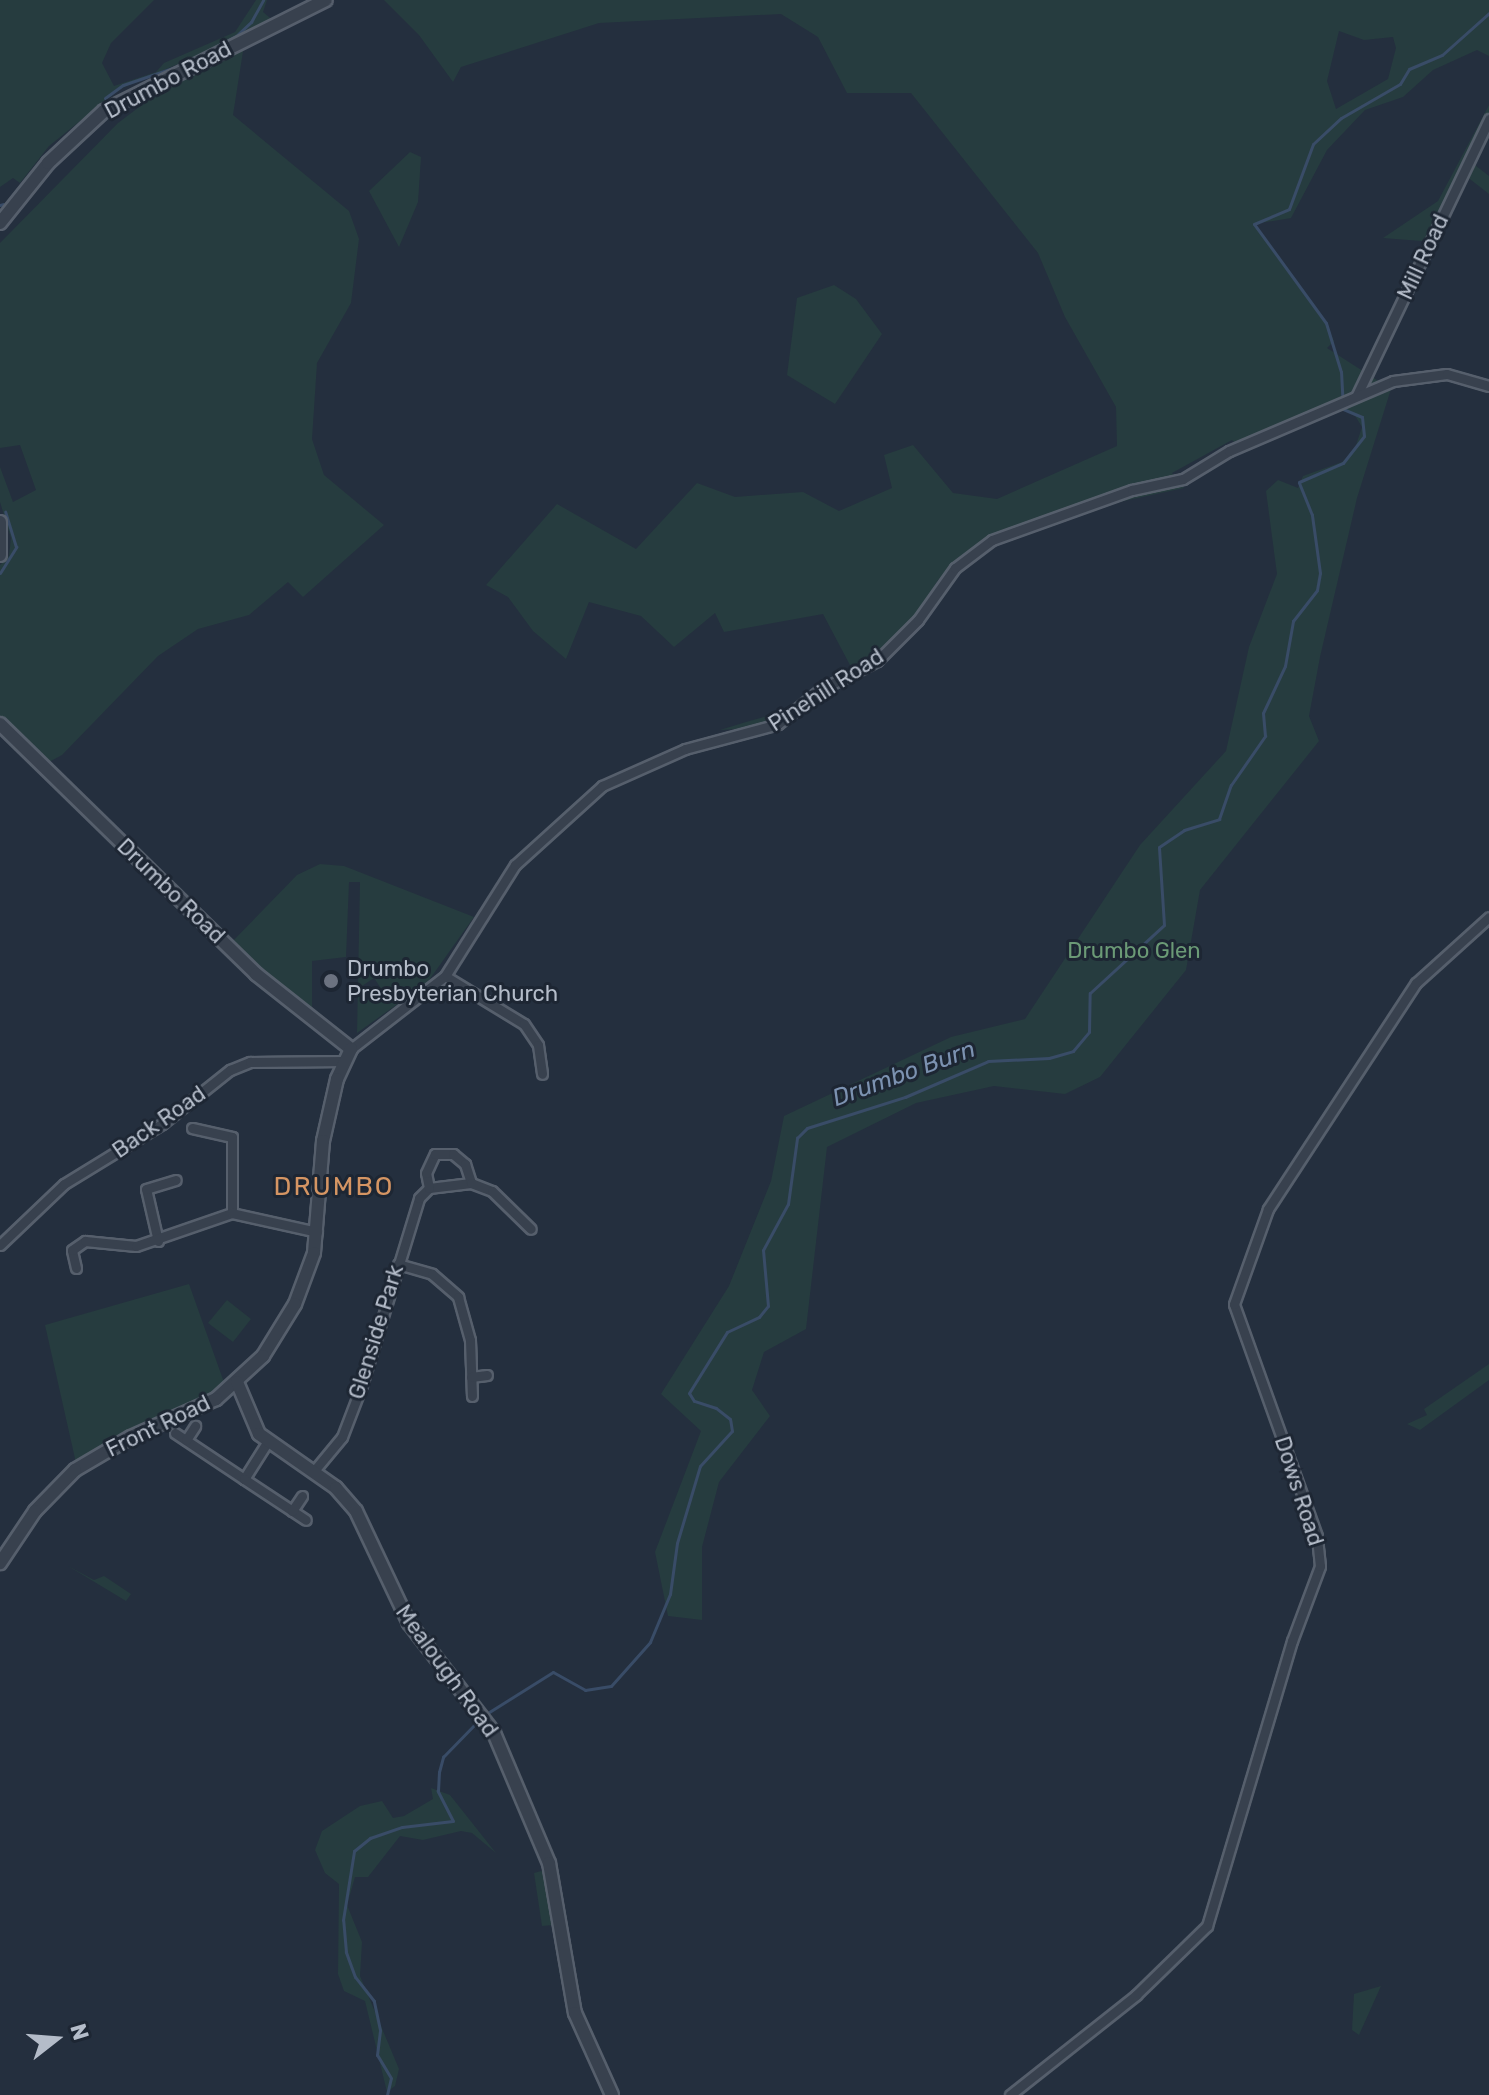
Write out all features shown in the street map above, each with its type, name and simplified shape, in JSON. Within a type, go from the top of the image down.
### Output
[{"type":"street","name":"Drumbo Road","points":[[0,223],[48,163],[112,106],[326,0]]},
{"type":"street","name":"Mill Road","points":[[1353,397],[1489,119]]},
{"type":"street","name":"Pinehill Road","points":[[351,1049],[445,976],[515,865],[615,778],[702,743],[753,734],[778,724],[820,690],[877,661],[918,620],[955,568],[992,540],[1132,490],[1183,479],[1229,451],[1353,397],[1427,374],[1466,376],[1489,386]]},
{"type":"street","points":[[0,522],[0,555]]},
{"type":"street","name":"Drumbo Road","points":[[0,724],[256,974],[351,1049]]},
{"type":"street","name":"Dows Road","points":[[1010,2095],[1136,1995],[1207,1926],[1292,1641],[1320,1566],[1317,1536],[1234,1304],[1268,1209],[1416,983],[1489,917]]},
{"type":"street","points":[[445,976],[524,1024],[538,1045],[542,1074]]},
{"type":"street","name":"Front Road","points":[[0,1563],[35,1511],[75,1470],[131,1437],[189,1413],[237,1382],[263,1356],[295,1304],[317,1232],[323,1141],[344,1061],[351,1049]]},
{"type":"street","name":"Back Road","points":[[0,1245],[64,1184],[162,1124],[230,1070],[250,1062],[344,1061]]},
{"type":"street","points":[[192,1128],[232,1137],[232,1213]]},
{"type":"street","name":"Glenside Park","points":[[313,1472],[342,1437],[419,1198],[429,1188],[430,1162],[443,1151],[465,1164],[471,1183],[492,1191],[531,1229]]},
{"type":"street","points":[[158,1241],[146,1189],[176,1180]]},
{"type":"street","points":[[429,1188],[471,1183]]},
{"type":"street","points":[[76,1268],[72,1250],[85,1241],[136,1246],[158,1241],[232,1213],[317,1232]]},
{"type":"street","points":[[398,1264],[432,1274],[458,1297],[470,1340],[472,1396]]},
{"type":"street","points":[[471,1377],[487,1375]]},
{"type":"street","name":"Mealough Road","points":[[237,1382],[252,1422],[268,1441],[313,1472],[356,1511],[391,1594],[494,1733],[549,1863],[575,2013],[612,2095]]},
{"type":"street","points":[[186,1440],[195,1426]]},
{"type":"street","points":[[175,1433],[306,1520]]},
{"type":"street","points":[[244,1479],[268,1441]]},
{"type":"street","points":[[292,1511],[302,1496]]},
{"type":"green space","points":[[0,0],[154,0],[111,43],[102,63],[114,86],[156,72],[164,63],[235,32],[256,0],[267,0],[263,12],[275,22],[120,89],[49,146],[20,183],[13,178],[0,187]]},
{"type":"green space","name":"Drumbo Glen","points":[[384,0],[1489,0],[1489,56],[1477,50],[1433,70],[1403,97],[1365,110],[1327,150],[1291,218],[1254,224],[1326,323],[1334,341],[1327,348],[1391,389],[1357,498],[1320,657],[1309,716],[1319,741],[1200,890],[1186,970],[1100,1077],[1065,1094],[994,1086],[916,1103],[827,1147],[806,1329],[764,1352],[752,1390],[770,1416],[719,1482],[702,1547],[702,1620],[668,1616],[655,1552],[701,1431],[661,1394],[729,1286],[771,1181],[784,1116],[951,1037],[1025,1019],[1140,845],[1226,751],[1249,647],[1277,574],[1266,491],[1278,480],[1298,488],[1303,476],[1342,462],[1354,451],[1362,427],[1354,414],[1339,408],[1241,449],[1232,440],[1172,473],[1184,488],[1119,502],[995,543],[973,556],[966,552],[938,580],[917,617],[883,649],[851,667],[823,614],[724,632],[715,613],[674,647],[641,616],[589,602],[566,659],[533,631],[508,597],[486,585],[557,504],[636,549],[697,483],[735,497],[803,492],[839,511],[892,488],[884,455],[913,445],[953,493],[997,499],[1117,446],[1116,407],[1065,317],[1038,253],[911,93],[847,93],[818,37],[781,14],[599,23],[461,67],[453,82],[419,35]],"holes":[[[1339,31],[1364,40],[1393,37],[1396,48],[1388,79],[1336,109],[1327,81]]]},
{"type":"green space","points":[[244,45],[233,115],[349,211],[359,239],[351,303],[317,363],[312,439],[324,475],[384,525],[303,597],[288,582],[249,615],[198,629],[158,656],[62,755],[47,763],[0,716],[0,565],[9,556],[11,538],[0,502],[0,467],[13,502],[36,490],[20,445],[0,448],[0,243],[118,123],[167,86]]},
{"type":"green space","points":[[1489,105],[1489,134],[1471,162],[1489,176],[1489,194],[1466,176],[1434,242],[1383,238],[1438,201]]},
{"type":"green space","points":[[410,152],[421,157],[418,202],[399,247],[369,191]]},
{"type":"green space","points":[[834,285],[856,299],[882,334],[835,404],[787,375],[797,298]]},
{"type":"green space","points":[[786,711],[766,727],[720,730],[746,722]]},
{"type":"green space","points":[[320,864],[344,866],[474,917],[427,983],[357,1033],[360,882],[349,882],[346,957],[312,961],[312,1018],[231,943],[297,875]],"holes":[[[374,978],[382,990],[364,1002],[362,986]]]},
{"type":"green space","points":[[189,1284],[226,1388],[193,1407],[120,1436],[76,1463],[45,1325]]},
{"type":"green space","points":[[227,1300],[251,1319],[233,1342],[208,1323]]},
{"type":"green space","points":[[1489,1364],[1489,1380],[1420,1430],[1407,1424],[1427,1415],[1424,1409]]},
{"type":"green space","points":[[68,1566],[94,1580],[104,1576],[131,1594],[126,1601]]},
{"type":"green space","points":[[431,1788],[450,1795],[496,1853],[472,1833],[461,1831],[423,1840],[400,1836],[368,1877],[355,1877],[347,1905],[362,1942],[360,1976],[399,2069],[395,2086],[387,2092],[365,2001],[344,1991],[338,1974],[339,1884],[325,1873],[315,1850],[322,1831],[360,1806],[382,1801],[393,1818],[404,1816],[433,1799]]},
{"type":"green space","points":[[545,1870],[553,1925],[542,1926],[534,1873]]},
{"type":"green space","points":[[1381,1986],[1359,2035],[1352,2030],[1354,1994]]},
{"type":"waterway","points":[[105,98],[123,85],[181,65],[236,36],[251,22],[263,0]]},
{"type":"waterway","name":"Drumbo Burn","points":[[486,1714],[553,1672],[585,1690],[611,1686],[650,1642],[670,1594],[677,1543],[700,1466],[732,1431],[730,1419],[716,1408],[694,1401],[689,1393],[727,1332],[759,1317],[768,1306],[763,1250],[788,1204],[797,1138],[807,1128],[905,1097],[988,1061],[1049,1058],[1073,1051],[1089,1032],[1090,993],[1164,925],[1159,847],[1184,830],[1219,819],[1231,785],[1265,736],[1263,713],[1285,666],[1293,621],[1317,590],[1320,573],[1312,515],[1299,482],[1343,463],[1364,436],[1362,417],[1343,409],[1341,372],[1326,323],[1254,224],[1289,209],[1313,144],[1341,118],[1400,84],[1409,69],[1442,55],[1489,13]]},
{"type":"waterway","points":[[0,573],[16,547],[5,512]]},
{"type":"waterway","name":"Drumbo Burn","points":[[387,2095],[391,2078],[377,2055],[380,2030],[374,2001],[355,1977],[346,1952],[343,1920],[354,1851],[370,1838],[402,1827],[453,1821],[438,1791],[439,1772],[443,1757],[480,1719]]},
{"type":"place","name":"Drumbo Presbyterian Church","points":[[331,981]]},
{"type":"district","name":"DRUMBO","points":[[334,1187]]}]
